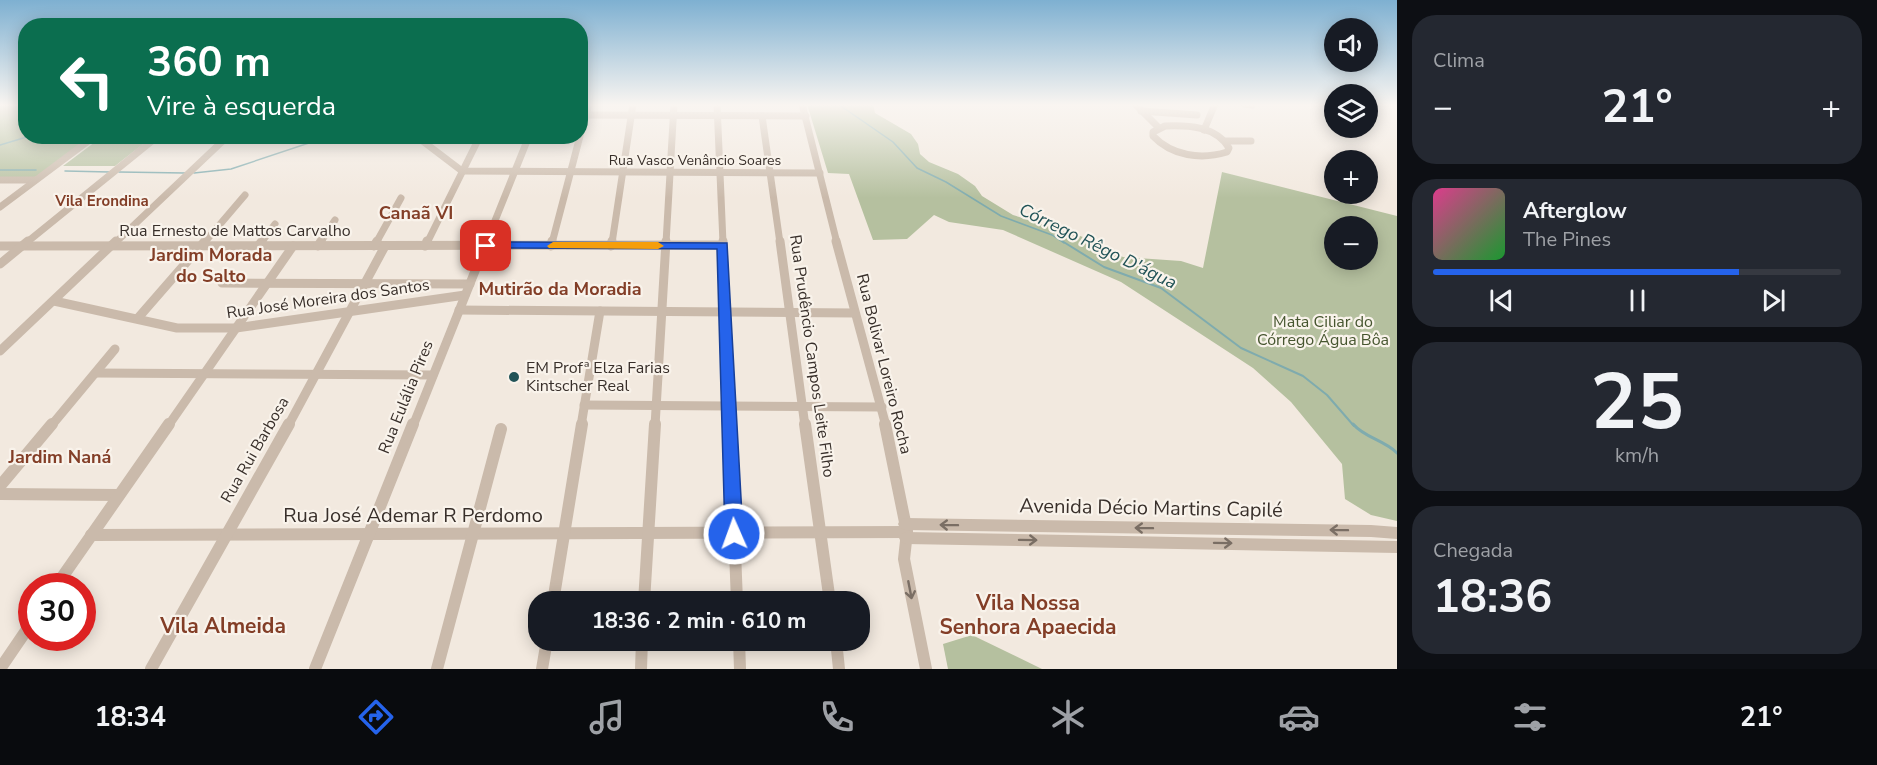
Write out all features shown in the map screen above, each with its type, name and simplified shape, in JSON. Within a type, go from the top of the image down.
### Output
[{"type":"street","points":[[611,246],[628,135]]},
{"type":"street","points":[[645,591],[672,135]]},
{"type":"street","points":[[718,135],[737,591]]},
{"type":"street","name":"Rua Prudêncio Campos Leite Filho","points":[[765,135],[828,591]]},
{"type":"street","name":"Rua Bolivar Loreiro Rocha","points":[[811,135],[854,314],[882,407],[906,532],[904,560],[926,669]]},
{"type":"street","points":[[1153,135],[1157,141],[1186,153],[1220,155],[1229,148],[1225,141]]},
{"type":"street","points":[[1214,135],[1225,141],[1251,141]]},
{"type":"street","points":[[0,207],[84,144]]},
{"type":"street","points":[[0,264],[148,144]]},
{"type":"street","points":[[2,348],[220,144]]},
{"type":"street","points":[[426,144],[462,171]]},
{"type":"street","points":[[425,246],[476,144]]},
{"type":"street","name":"Rua Eulália Pires","points":[[315,669],[526,144]]},
{"type":"street","points":[[551,246],[578,144]]},
{"type":"street","name":"Rua Vasco Venâncio Soares","points":[[462,171],[820,173]]},
{"type":"street","points":[[0,180],[35,180]]},
{"type":"street","points":[[138,318],[245,195]]},
{"type":"street","name":"Rua Rui Barbosa","points":[[152,669],[351,312],[400,198]]},
{"type":"street","points":[[318,246],[335,220]]},
{"type":"street","points":[[258,246],[276,224]]},
{"type":"street","name":"Rua Ernesto de Mattos Carvalho","points":[[0,246],[722,246]]},
{"type":"street","points":[[65,573],[293,246]]},
{"type":"street","points":[[222,283],[470,284]]},
{"type":"street","name":"Rua José Moreira dos Santos","points":[[54,301],[177,328],[236,328],[465,296]]},
{"type":"street","points":[[459,310],[854,314]]},
{"type":"street","points":[[555,591],[600,311]]},
{"type":"street","points":[[0,486],[115,349]]},
{"type":"street","points":[[96,372],[433,375]]},
{"type":"street","points":[[584,405],[882,407]]},
{"type":"street","points":[[437,669],[501,429]]},
{"type":"street","points":[[0,494],[119,495]]},
{"type":"street","name":"Avenida Décio Martins Capilé","points":[[906,532],[1371,531],[1397,533]]},
{"type":"street","name":"Rua José Ademar R Perdomo","points":[[91,535],[906,532]]},
{"type":"street","name":"Avenida Décio Martins Capilé","points":[[906,532],[1397,547]]},
{"type":"street","points":[[0,669],[18,643]]},
{"type":"street","points":[[542,669],[544,651]]},
{"type":"street","points":[[640,669],[641,651]]},
{"type":"street","points":[[739,651],[740,669]]},
{"type":"street","points":[[837,651],[839,669]]},
{"type":"green space","points":[[0,135],[18,135],[18,144],[82,144],[34,178],[0,177]]},
{"type":"green space","name":"Mata Ciliar do Córrego Água Bôa","points":[[817,135],[912,135],[918,144],[920,154],[929,162],[958,174],[975,186],[982,196],[1013,215],[1083,237],[1123,257],[1181,261],[1203,268],[1222,172],[1324,198],[1324,204],[1349,204],[1397,216],[1397,521],[1371,515],[1345,499],[1342,464],[1291,402],[1253,368],[1121,282],[1003,230],[949,222],[934,215],[907,239],[873,240],[849,174],[828,173]]},
{"type":"green space","points":[[92,144],[143,144],[115,166],[63,166]]},
{"type":"green space","points":[[972,635],[1042,669],[948,669],[943,644]]},
{"type":"waterway","name":"Córrego Rêgo D'água","points":[[883,135],[893,142],[917,168],[946,182],[1001,216],[1052,235],[1064,243]]},
{"type":"waterway","points":[[0,145],[18,140]]},
{"type":"waterway","name":"Córrego Rêgo D'água","points":[[194,173],[231,169],[306,144]]},
{"type":"waterway","points":[[0,170],[36,170]]},
{"type":"waterway","name":"Córrego Rêgo D'água","points":[[65,171],[110,172]]},
{"type":"waterway","name":"Córrego Rêgo D'água","points":[[119,172],[185,173]]},
{"type":"waterway","name":"Córrego Rêgo D'água","points":[[1062,241],[1104,267],[1161,288],[1241,348],[1303,376],[1327,395],[1354,426]]},
{"type":"waterway","name":"Córrego Rêgo D'água","points":[[1353,424],[1363,433],[1397,453]]},
{"type":"slow traffic","points":[[553,246],[658,246]]},
{"type":"place","name":"EM Profª Elza Farias Kintscher Real","points":[[514,377]]},
{"type":"district","name":"Vila Erondina","points":[[102,201]]},
{"type":"district","name":"Canaã VI","points":[[416,213]]},
{"type":"district","name":"Jardim Morada do Salto","points":[[211,265]]},
{"type":"district","name":"Mutirão da Moradia","points":[[560,289]]},
{"type":"district","name":"Jardim Naná","points":[[60,457]]},
{"type":"district","name":"Vila Nossa Senhora Apaecida","points":[[1028,615]]},
{"type":"district","name":"Vila Almeida","points":[[223,626]]},
{"type":"route","points":[[486,246],[722,246],[734,534]]}]
